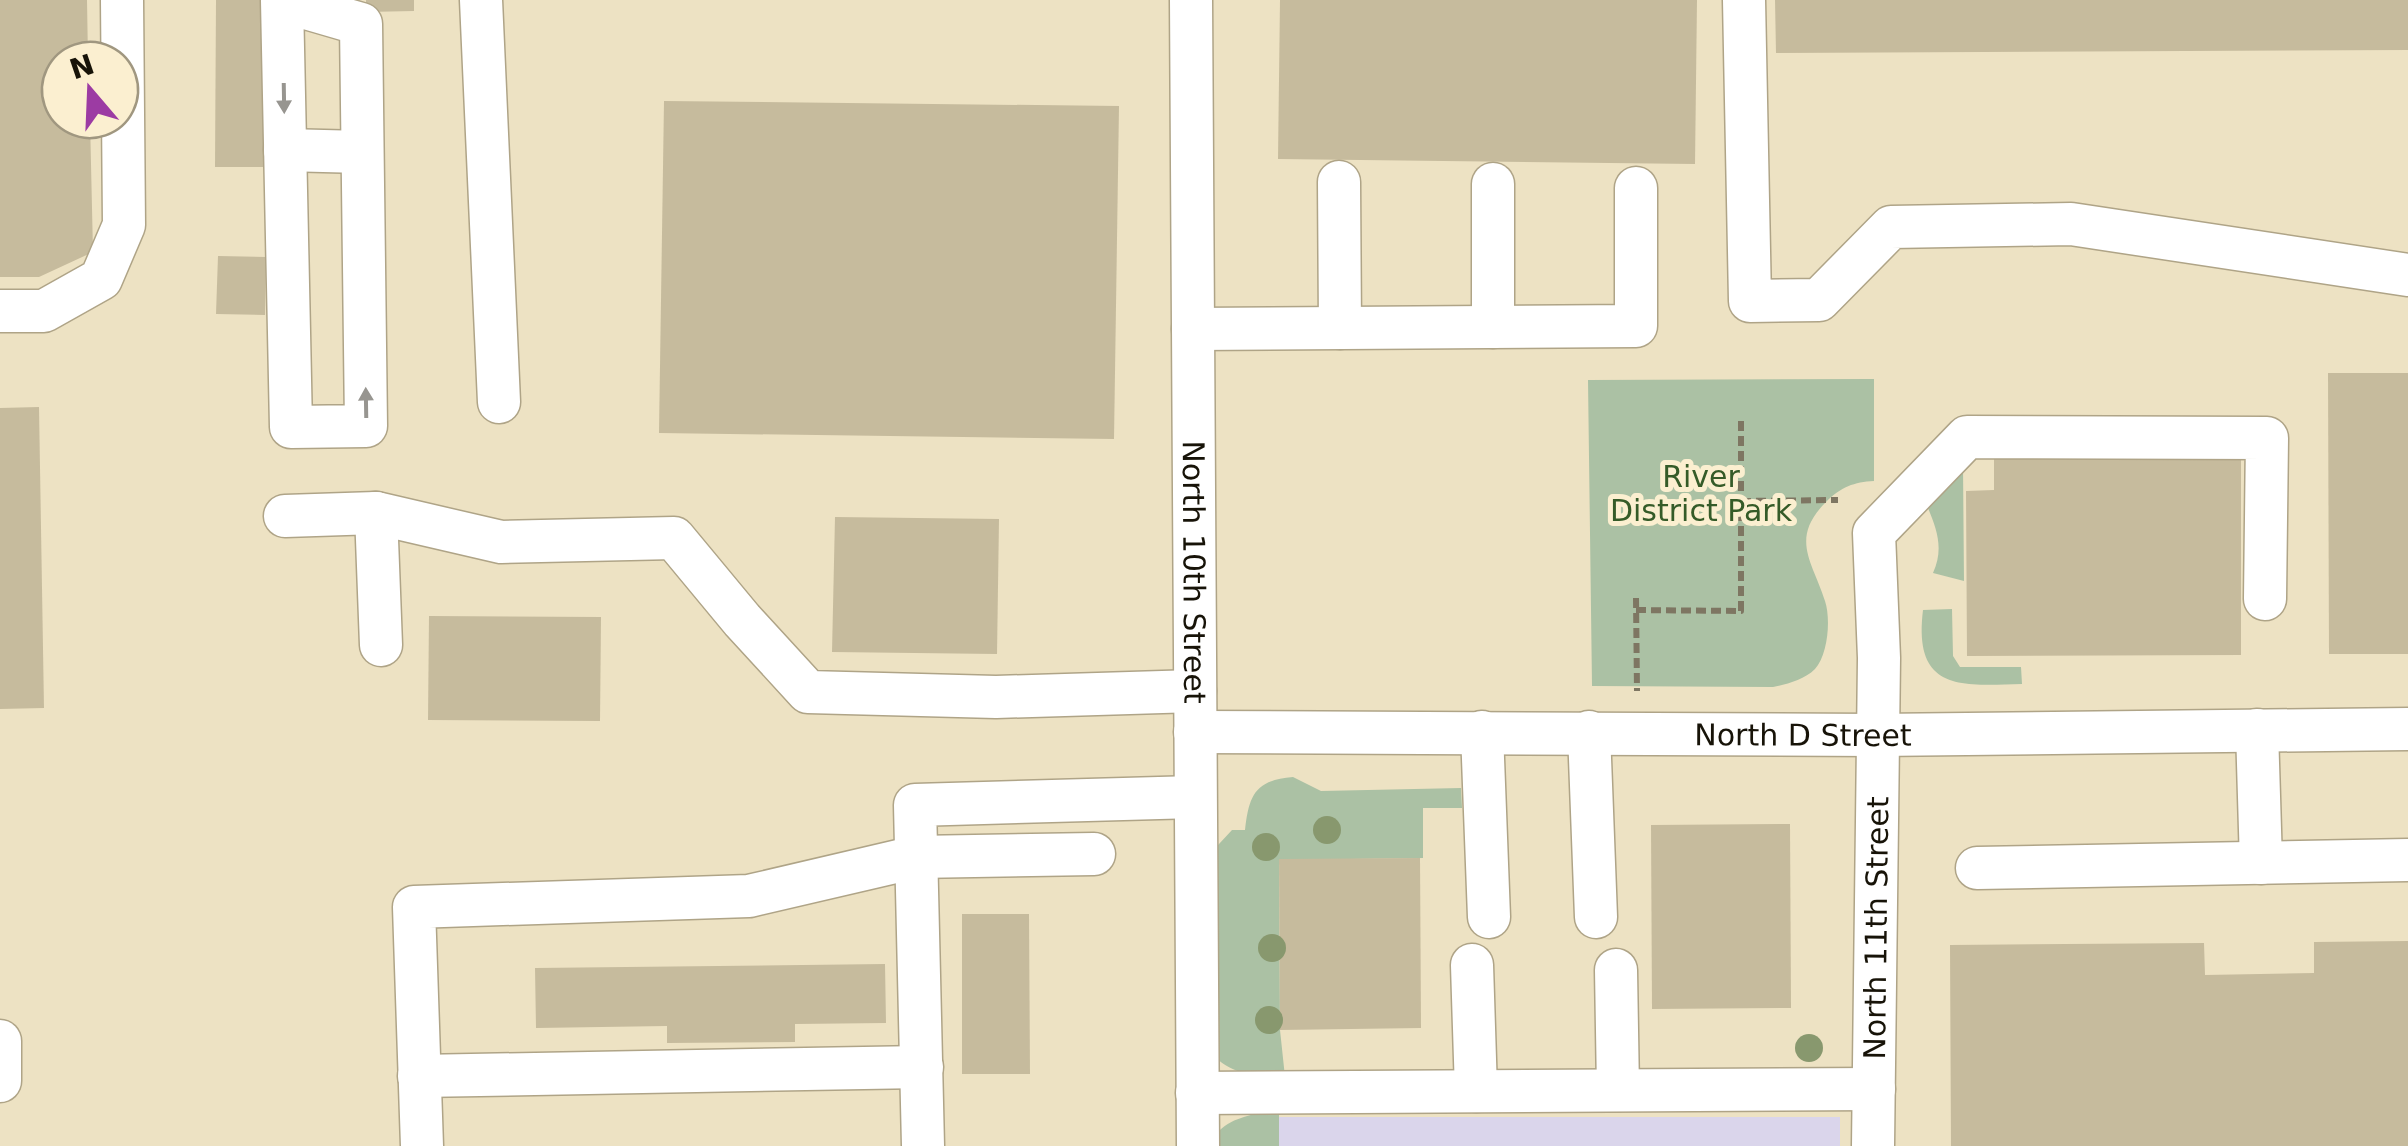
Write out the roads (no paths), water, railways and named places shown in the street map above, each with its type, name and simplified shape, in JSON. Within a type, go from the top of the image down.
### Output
[{"type":"street","points":[[0,311],[44,310],[100,279],[124,225],[122,0]]},
{"type":"street","points":[[282,0],[360,24],[366,426],[291,427],[282,0]]},
{"type":"street","points":[[482,0],[499,402]]},
{"type":"street","name":"North 10th Street","points":[[1191,0],[1198,1146]]},
{"type":"street","points":[[1744,0],[1750,301],[1818,300],[1891,227],[2070,224],[2408,275]]},
{"type":"street","points":[[284,150],[362,152]]},
{"type":"street","points":[[1339,182],[1340,328]]},
{"type":"street","points":[[1492,184],[1493,327]]},
{"type":"street","points":[[1193,329],[1636,326],[1636,188]]},
{"type":"street","name":"North 11th Street","points":[[1872,1146],[1878,658],[1874,533],[1968,437],[2267,438],[2265,599]]},
{"type":"street","points":[[285,516],[376,512],[381,645]]},
{"type":"street","name":"North D Street","points":[[376,512],[501,542],[674,538],[808,692],[996,698],[1482,732],[1877,735],[2408,729]]},
{"type":"street","points":[[2257,730],[2262,863]]},
{"type":"street","points":[[1482,732],[1490,917]]},
{"type":"street","points":[[1589,732],[1596,916]]},
{"type":"street","points":[[923,1146],[915,805],[1195,797]]},
{"type":"street","points":[[422,1146],[414,907],[749,896],[916,857],[1094,854]]},
{"type":"street","points":[[1977,868],[2408,860]]},
{"type":"street","points":[[1472,965],[1476,1091]]},
{"type":"street","points":[[1616,970],[1618,1090]]},
{"type":"street","points":[[0,1041],[0,1080]]},
{"type":"street","points":[[420,1076],[922,1067]]},
{"type":"street","points":[[1197,1093],[1874,1088]]},
{"type":"park label","name":"River District Park","points":[[1701,493]]}]
